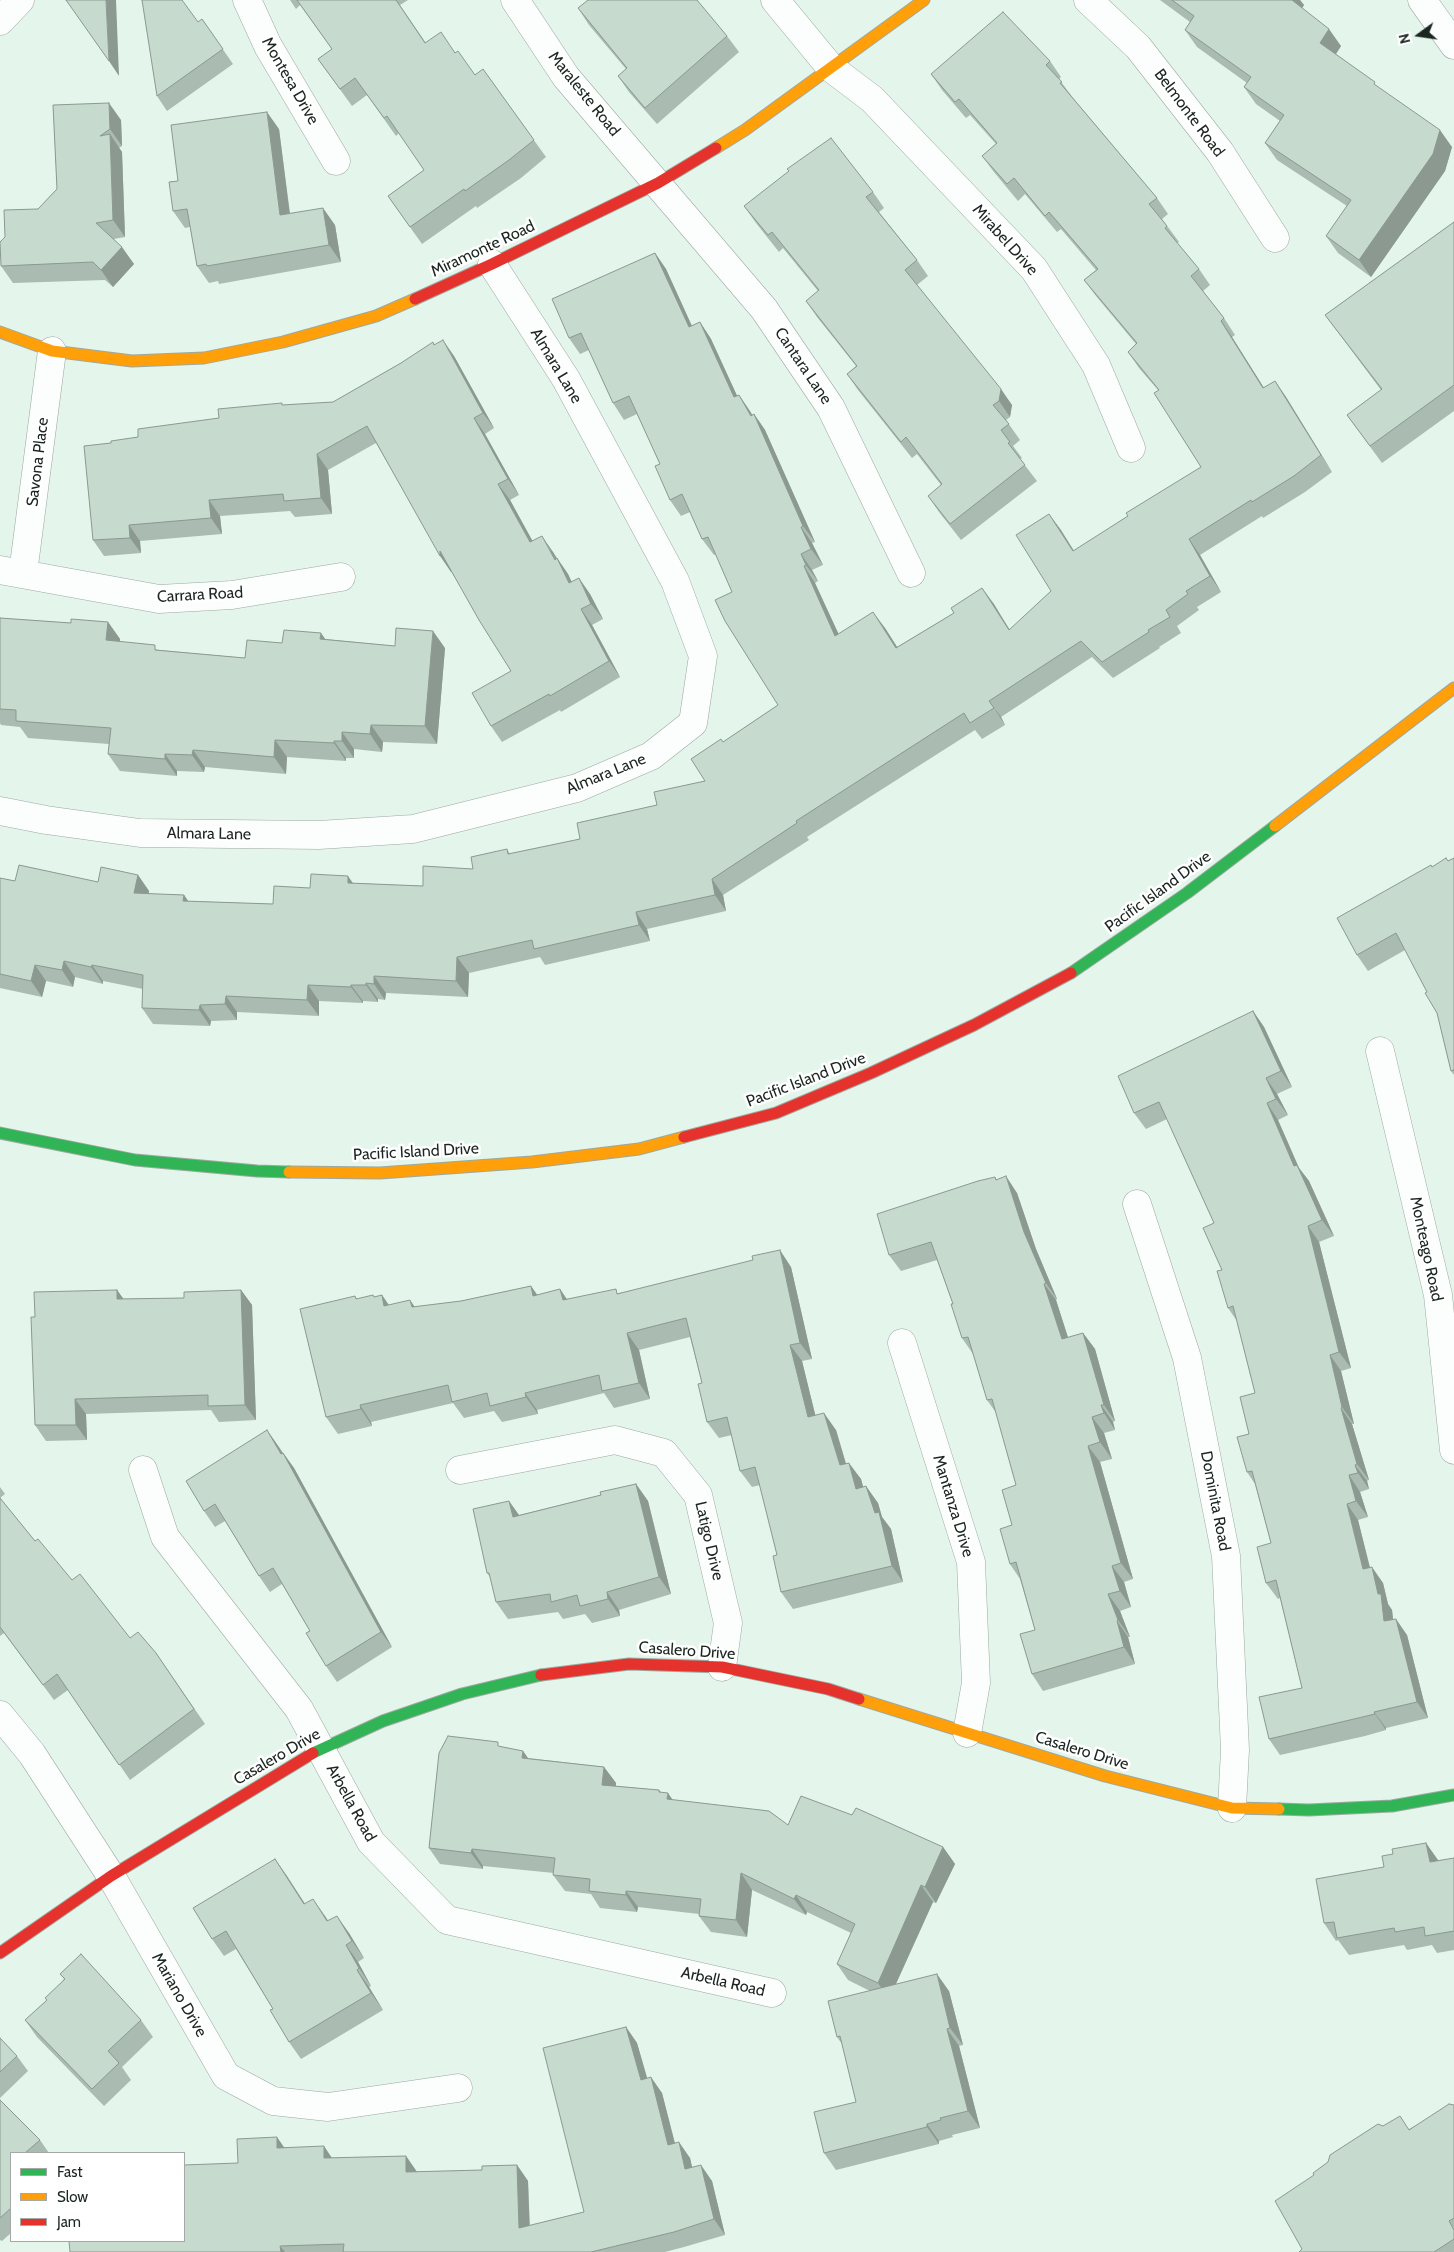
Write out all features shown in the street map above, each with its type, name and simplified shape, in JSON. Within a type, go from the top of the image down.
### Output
[{"type":"street","points":[[0,21],[20,0]]},
{"type":"street","name":"Montesa Drive","points":[[247,0],[268,46],[336,160]]},
{"type":"street","name":"Maraleste Road","points":[[516,0],[566,77],[658,183]]},
{"type":"street","name":"Mirabel Drive","points":[[775,0],[831,68],[872,99],[1034,269],[1096,366],[1131,448]]},
{"type":"street","name":"Miramonte Road","points":[[0,332],[52,351],[132,360],[204,358],[283,342],[376,316],[492,264],[658,183],[745,130],[924,0]]},
{"type":"street","name":"Belmonte Road","points":[[1088,0],[1138,47],[1220,152],[1275,238]]},
{"type":"street","points":[[1422,0],[1454,45]]},
{"type":"street","name":"Cantara Lane","points":[[658,183],[764,309],[831,408],[911,573]]},
{"type":"street","name":"Almara Lane","points":[[0,811],[46,820],[140,833],[319,835],[413,829],[576,788],[651,756],[693,723],[703,656],[675,580],[566,379],[492,264]]},
{"type":"street","name":"Savona Place","points":[[12,571],[52,351]]},
{"type":"street","name":"Carrara Road","points":[[12,571],[159,599],[232,595],[341,577]]},
{"type":"street","name":"Pacific Island Drive","points":[[0,1133],[135,1160],[257,1171],[380,1173],[532,1162],[639,1149],[776,1113],[974,1025],[1074,972],[1187,893],[1454,688]]},
{"type":"street","name":"Monteago Road","points":[[1380,1052],[1438,1295],[1454,1450]]},
{"type":"street","name":"Dominita Road","points":[[1137,1204],[1187,1358],[1226,1556],[1235,1750],[1232,1808]]},
{"type":"street","name":"Mantanza Drive","points":[[902,1343],[971,1562],[976,1683],[967,1733]]},
{"type":"street","name":"Latigo Drive","points":[[460,1470],[614,1440],[664,1453],[698,1495],[728,1623],[722,1667]]},
{"type":"street","name":"Arbella Road","points":[[144,1470],[165,1537],[299,1709],[371,1842],[447,1920],[772,1994]]},
{"type":"street","name":"Casalero Drive","points":[[0,1953],[111,1876],[321,1748],[383,1721],[462,1694],[534,1676],[629,1664],[722,1667],[828,1689],[1105,1776],[1232,1808],[1309,1810],[1392,1806],[1454,1795]]},
{"type":"street","name":"Mariano Drive","points":[[0,1715],[32,1754],[111,1876],[226,2076],[273,2102],[328,2108],[458,2088]]},
{"type":"building","points":[[66,0],[106,0],[109,61]]},
{"type":"building","points":[[142,0],[182,0],[198,22],[202,19],[223,49],[157,96]]},
{"type":"building","points":[[297,0],[396,0],[425,43],[441,32],[455,53],[458,51],[475,75],[483,69],[534,140],[465,191],[464,189],[410,227],[388,196],[424,170],[387,116],[384,118],[355,78],[340,89],[318,59],[332,49]]},
{"type":"building","points":[[588,0],[697,0],[727,36],[645,108],[618,76],[627,68],[578,8]]},
{"type":"building","points":[[1172,0],[1292,0],[1329,29],[1320,43],[1440,130],[1433,154],[1359,260],[1326,236],[1351,200],[1265,143],[1284,115],[1244,87],[1251,77],[1185,30],[1194,16]]},
{"type":"building","points":[[1003,12],[1050,61],[1046,65],[1062,82],[1060,83],[1157,198],[1149,204],[1167,226],[1165,228],[1199,269],[1191,276],[1224,318],[1221,321],[1263,388],[1275,381],[1321,455],[1294,476],[1252,502],[1251,500],[1189,539],[1210,576],[1186,591],[1188,594],[1166,610],[1170,617],[1102,662],[1081,641],[989,701],[994,708],[970,723],[964,713],[796,821],[797,823],[712,879],[715,895],[636,912],[639,925],[534,949],[532,940],[457,957],[456,981],[374,976],[374,984],[366,983],[366,985],[351,985],[351,987],[308,985],[307,1000],[226,996],[225,1004],[200,1005],[199,1010],[142,1008],[143,975],[92,965],[91,967],[64,961],[62,970],[35,965],[31,981],[0,974],[0,878],[15,881],[19,865],[98,882],[101,867],[138,875],[134,893],[184,895],[183,901],[273,904],[274,886],[310,888],[311,874],[348,876],[348,883],[423,886],[423,866],[473,869],[471,857],[507,849],[508,854],[580,839],[577,823],[657,805],[654,792],[705,781],[691,759],[721,739],[723,742],[778,705],[725,621],[715,600],[732,592],[708,537],[702,539],[682,494],[670,500],[655,466],[660,464],[629,396],[613,403],[581,333],[569,338],[552,299],[655,253],[689,327],[700,322],[734,397],[739,395],[751,416],[754,414],[803,526],[801,527],[811,549],[801,554],[806,565],[804,566],[835,636],[873,612],[896,648],[954,613],[951,608],[982,588],[1009,630],[1051,591],[1016,535],[1049,514],[1073,551],[1128,516],[1126,513],[1201,467],[1154,393],[1159,390],[1128,352],[1137,343],[1084,280],[1098,269],[1049,212],[1045,216],[1014,178],[1007,184],[982,156],[997,143],[959,99],[955,102],[931,74]]},
{"type":"building","points":[[109,103],[110,129],[100,136],[110,134],[113,220],[96,223],[122,247],[101,270],[93,262],[1,266],[0,242],[5,237],[4,210],[38,209],[57,189],[53,105]]},
{"type":"building","points":[[267,112],[280,215],[323,208],[329,245],[207,266],[206,264],[197,266],[187,209],[173,211],[169,182],[178,181],[171,125]]},
{"type":"building","points":[[831,138],[873,192],[866,197],[917,260],[905,270],[1001,389],[999,401],[993,405],[1009,424],[1001,430],[1010,442],[1008,443],[1025,465],[950,524],[928,496],[942,484],[906,437],[901,442],[847,374],[857,366],[806,301],[819,290],[772,232],[768,235],[744,206],[789,171],[787,169]]},
{"type":"building","points":[[1454,222],[1454,385],[1370,446],[1347,415],[1382,389],[1325,315]]},
{"type":"building","points":[[443,340],[483,413],[474,418],[508,479],[498,484],[530,542],[542,536],[555,560],[557,558],[569,583],[579,578],[591,604],[581,609],[609,661],[550,696],[549,694],[491,726],[472,693],[511,671],[479,620],[440,551],[440,556],[367,426],[317,454],[321,498],[284,501],[283,494],[209,500],[211,518],[129,525],[130,538],[93,540],[84,446],[138,437],[138,429],[219,418],[218,409],[282,403],[282,405],[333,402],[401,363],[433,342],[434,345]]},
{"type":"building","points":[[0,618],[71,623],[71,619],[108,622],[106,640],[155,645],[155,650],[245,658],[247,640],[282,643],[284,630],[321,633],[320,639],[395,646],[396,628],[433,631],[425,726],[371,725],[370,734],[342,732],[342,741],[334,741],[334,743],[275,740],[274,757],[193,750],[192,755],[165,754],[165,759],[108,754],[111,728],[16,721],[16,710],[0,709]]},
{"type":"building","points":[[1446,858],[1448,861],[1454,858],[1454,1070],[1451,1071],[1437,1013],[1425,993],[1427,992],[1396,933],[1357,955],[1337,918]]},
{"type":"building","points":[[1253,1011],[1281,1071],[1266,1078],[1276,1099],[1267,1103],[1294,1166],[1297,1165],[1322,1220],[1308,1226],[1339,1352],[1330,1355],[1341,1408],[1357,1464],[1355,1465],[1358,1473],[1349,1475],[1356,1501],[1347,1504],[1363,1569],[1372,1567],[1378,1594],[1381,1594],[1384,1621],[1396,1619],[1417,1702],[1269,1739],[1259,1697],[1302,1688],[1276,1580],[1266,1583],[1257,1547],[1271,1543],[1252,1471],[1247,1472],[1237,1437],[1249,1434],[1240,1397],[1255,1393],[1233,1306],[1228,1308],[1217,1271],[1222,1270],[1203,1228],[1214,1223],[1159,1102],[1134,1113],[1118,1076]]},
{"type":"building","points":[[1006,1176],[1024,1232],[1046,1283],[1044,1284],[1062,1339],[1083,1333],[1104,1405],[1101,1405],[1104,1413],[1092,1417],[1100,1442],[1088,1446],[1121,1563],[1112,1566],[1120,1591],[1108,1594],[1118,1620],[1124,1647],[1032,1674],[1020,1634],[1035,1630],[1016,1562],[1010,1564],[1000,1529],[1012,1525],[1002,1490],[1016,1485],[992,1399],[987,1400],[968,1337],[962,1338],[951,1304],[953,1304],[931,1242],[889,1255],[877,1214],[978,1181],[995,1177],[996,1180]]},
{"type":"building","points":[[780,1250],[800,1343],[790,1345],[808,1417],[824,1413],[840,1465],[849,1463],[856,1489],[866,1486],[875,1513],[879,1512],[892,1566],[781,1592],[773,1556],[777,1555],[755,1467],[740,1471],[727,1417],[707,1422],[698,1384],[702,1383],[686,1318],[627,1333],[639,1383],[602,1391],[599,1375],[525,1393],[526,1397],[490,1406],[487,1393],[452,1402],[448,1385],[360,1405],[361,1409],[326,1417],[300,1309],[355,1296],[356,1299],[373,1295],[374,1297],[382,1295],[384,1306],[410,1300],[412,1307],[461,1301],[531,1286],[533,1296],[560,1289],[563,1300],[616,1289],[617,1294],[753,1260],[752,1256]]},
{"type":"building","points":[[117,1290],[117,1299],[184,1298],[184,1292],[241,1290],[245,1405],[208,1406],[208,1395],[75,1399],[76,1425],[35,1425],[31,1317],[35,1317],[34,1292]]},
{"type":"building","points":[[267,1430],[281,1454],[283,1453],[381,1632],[326,1666],[306,1633],[310,1631],[273,1568],[259,1576],[215,1504],[204,1511],[186,1481]]},
{"type":"building","points":[[636,1484],[659,1577],[607,1592],[608,1599],[580,1606],[577,1595],[551,1602],[550,1594],[496,1602],[489,1573],[487,1573],[473,1509],[509,1501],[513,1517],[601,1495],[600,1492]]},
{"type":"building","points":[[0,1498],[35,1541],[38,1539],[72,1580],[80,1574],[130,1638],[138,1632],[156,1653],[194,1709],[119,1765],[57,1674],[43,1685],[0,1627]]},
{"type":"building","points":[[448,1736],[498,1742],[498,1746],[523,1751],[522,1758],[604,1767],[602,1785],[659,1790],[659,1792],[668,1793],[667,1799],[769,1811],[788,1825],[801,1796],[852,1815],[856,1808],[943,1847],[925,1887],[921,1885],[878,1983],[837,1964],[855,1924],[796,1895],[794,1899],[741,1873],[736,1920],[699,1916],[701,1899],[626,1891],[626,1895],[589,1891],[590,1879],[553,1875],[555,1858],[472,1849],[471,1853],[429,1848],[439,1753]]},
{"type":"building","points":[[1426,1843],[1430,1862],[1454,1858],[1454,1931],[1425,1936],[1424,1927],[1395,1932],[1394,1928],[1337,1938],[1334,1922],[1324,1923],[1316,1879],[1384,1867],[1382,1856],[1393,1854],[1392,1849]]},
{"type":"building","points":[[275,1859],[304,1904],[313,1899],[327,1921],[337,1916],[352,1941],[346,1945],[359,1968],[357,1970],[371,1993],[289,2042],[270,2010],[273,2009],[226,1931],[212,1939],[193,1908]]},
{"type":"building","points":[[81,1954],[141,2020],[108,2051],[119,2063],[92,2089],[25,2020],[47,2000],[45,1998],[65,1979],[60,1974]]},
{"type":"building","points":[[937,1974],[950,2028],[947,2029],[968,2111],[940,2118],[941,2120],[927,2124],[927,2127],[824,2153],[814,2112],[856,2102],[840,2036],[837,2037],[828,2001]]},
{"type":"building","points":[[626,2027],[641,2080],[651,2077],[668,2145],[679,2142],[685,2169],[701,2165],[714,2219],[674,2232],[591,2252],[343,2252],[344,2244],[280,2246],[281,2252],[70,2252],[69,2242],[185,2242],[185,2165],[238,2163],[237,2139],[277,2137],[277,2148],[324,2146],[324,2158],[406,2156],[406,2172],[482,2170],[482,2166],[517,2165],[519,2228],[584,2212],[543,2048]]},
{"type":"building","points":[[0,2038],[17,2056],[0,2072]]},
{"type":"building","points":[[0,2100],[40,2140],[26,2152],[10,2152],[10,2209],[0,2218]]},
{"type":"building","points":[[1449,2104],[1454,2105],[1454,2218],[1449,2221],[1454,2230],[1454,2239],[1434,2252],[1299,2252],[1302,2249],[1275,2201],[1314,2175],[1313,2173],[1328,2162],[1330,2155],[1378,2124],[1383,2126],[1400,2116],[1409,2130]]},
{"type":"traffic: fast","points":[[1071,973],[1187,893],[1275,826]]},
{"type":"traffic: fast","points":[[0,1133],[135,1160],[289,1172]]},
{"type":"traffic: fast","points":[[313,1753],[383,1721],[462,1694],[541,1675]]},
{"type":"traffic: fast","points":[[1279,1809],[1309,1810],[1392,1806],[1454,1795]]},
{"type":"traffic: slow","points":[[716,148],[745,130],[924,0]]},
{"type":"traffic: slow","points":[[0,332],[52,351],[132,361],[204,358],[283,342],[376,316],[415,299]]},
{"type":"traffic: slow","points":[[1275,826],[1454,688]]},
{"type":"traffic: slow","points":[[289,1172],[380,1173],[532,1162],[639,1149],[684,1137]]},
{"type":"traffic: slow","points":[[859,1699],[1105,1776],[1232,1808],[1279,1809]]},
{"type":"traffic: jam","points":[[415,299],[492,264],[658,183],[716,148]]},
{"type":"traffic: jam","points":[[684,1137],[776,1113],[871,1073],[974,1025],[1071,973]]},
{"type":"traffic: jam","points":[[541,1675],[629,1664],[722,1667],[828,1689],[859,1699]]},
{"type":"traffic: jam","points":[[0,1953],[111,1876],[313,1753]]}]
